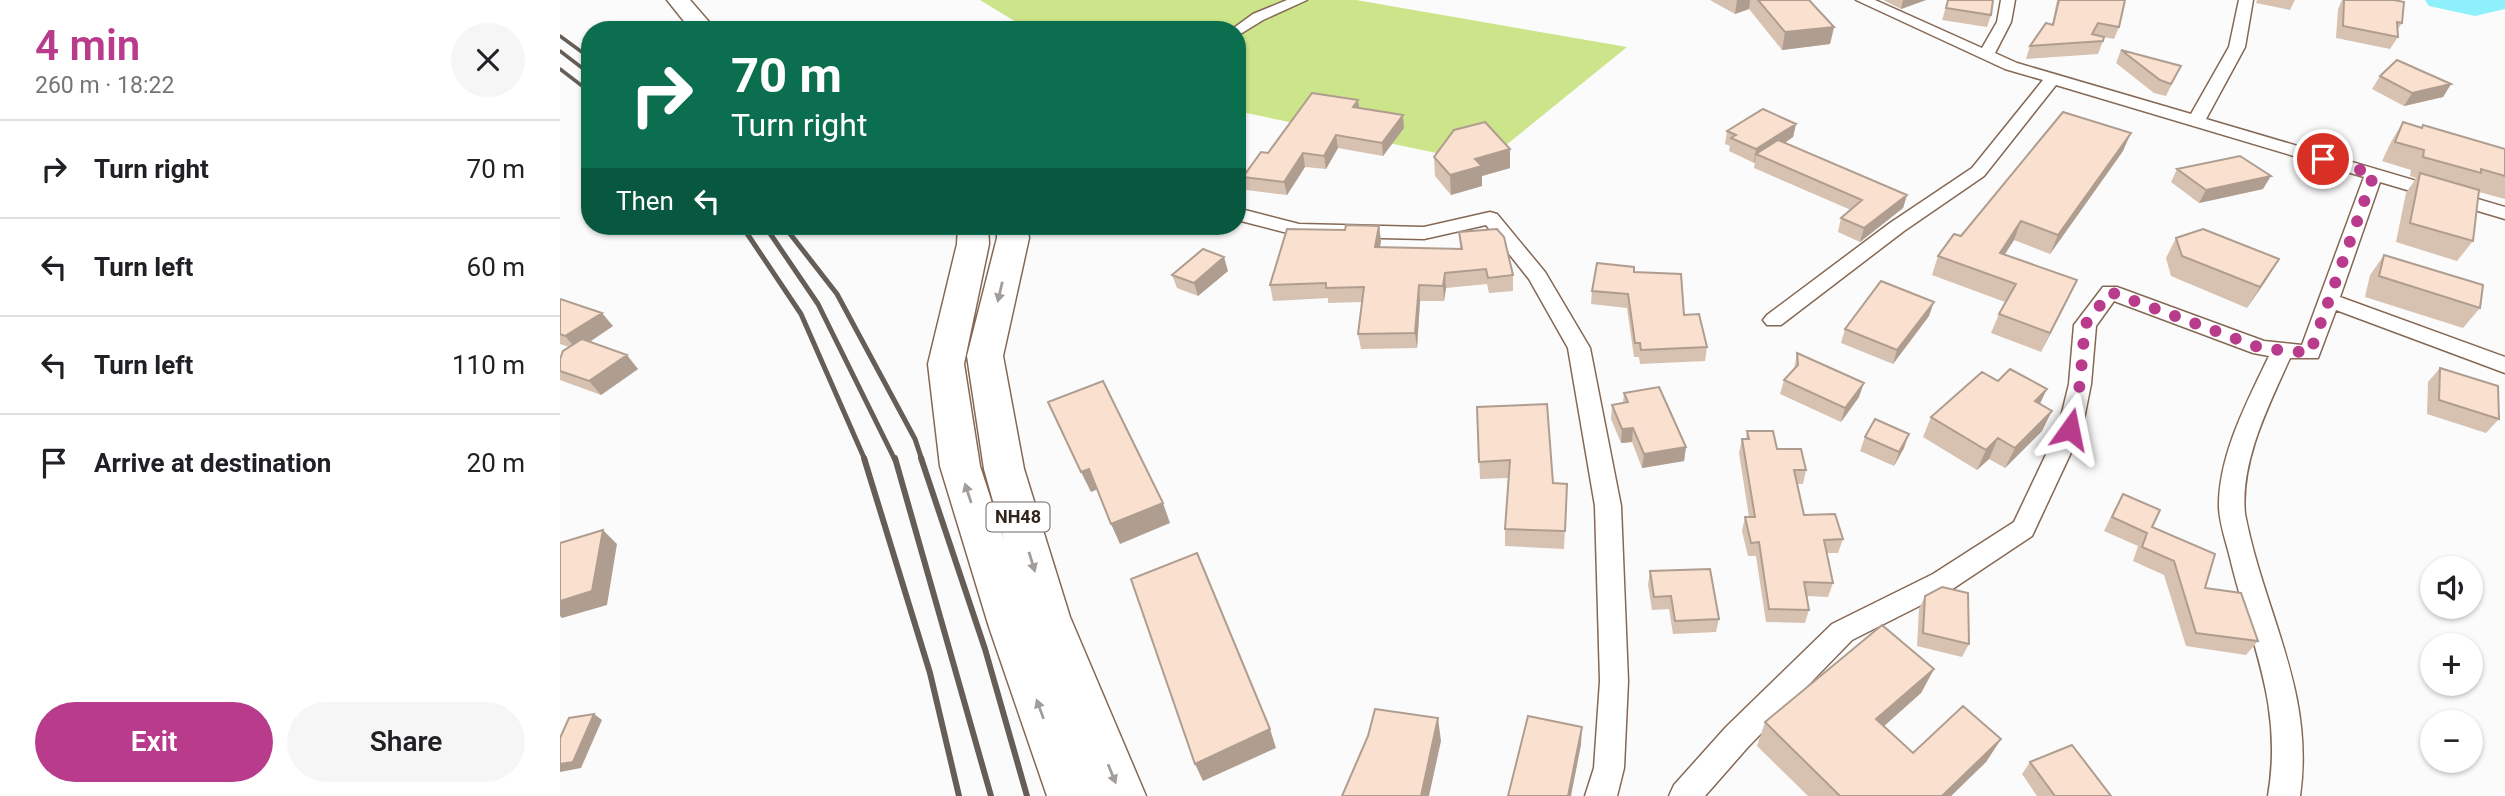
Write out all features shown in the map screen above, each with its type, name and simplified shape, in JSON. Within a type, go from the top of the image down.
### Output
[{"type":"highway","points":[[678,0],[696,21]]},
{"type":"highway","points":[[653,1],[668,21]]},
{"type":"highway","name":"NH48","points":[[973,235],[946,364],[960,466],[1011,628],[1072,796]]},
{"type":"highway","name":"NH48","points":[[1013,235],[985,356],[1004,469],[1048,617],[1121,796]]},
{"type":"street","points":[[1246,26],[1258,17],[1300,0]]},
{"type":"street","points":[[1863,0],[1986,55],[2053,78],[2505,213]]},
{"type":"street","points":[[1986,55],[2004,22],[2008,0]]},
{"type":"street","points":[[2196,121],[2237,47],[2246,0]]},
{"type":"street","points":[[1774,320],[1898,227],[1978,172],[2053,78]]},
{"type":"street","points":[[1685,796],[1737,737],[1842,632],[1942,582],[2023,529],[2070,429],[2080,384],[2085,325],[2110,292],[2261,348],[2310,353],[2374,174]]},
{"type":"street","points":[[1246,216],[1298,230],[1424,233],[1490,218],[1538,276],[1579,348],[1608,506],[1614,681],[1609,768],[1601,796]]},
{"type":"street","points":[[2328,300],[2505,365]]},
{"type":"street","points":[[2283,350],[2242,444],[2231,503],[2248,582],[2286,700],[2289,775],[2284,796]]},
{"type":"green space","points":[[980,0],[1356,0],[1627,47],[1484,163],[1246,113],[1246,21],[1014,21]]},
{"type":"building","points":[[1758,0],[1809,0],[1834,27],[1785,32]]},
{"type":"building","points":[[1948,0],[1993,0],[1991,15],[1946,8]]},
{"type":"building","points":[[2059,0],[2125,0],[2119,27],[2098,23],[2092,34],[2104,37],[2103,41],[2030,46],[2046,23],[2053,25]]},
{"type":"building","points":[[2344,0],[2404,2],[2402,23],[2397,22],[2398,37],[2343,26]]},
{"type":"building","points":[[2121,50],[2181,66],[2171,84],[2160,80]]},
{"type":"building","points":[[2397,60],[2451,84],[2412,93],[2380,76]]},
{"type":"building","points":[[1312,93],[1358,100],[1353,107],[1403,115],[1382,143],[1336,135],[1324,156],[1303,153],[1284,182],[1246,177],[1246,173],[1261,152],[1268,153]]},
{"type":"building","points":[[1763,109],[1796,124],[1756,149],[1731,138],[1736,135],[1727,131]]},
{"type":"building","points":[[2063,112],[2131,133],[2058,235],[2021,221],[2000,253],[2077,280],[2050,333],[1999,314],[2016,284],[1938,256],[1954,234],[1961,236]]},
{"type":"building","points":[[1485,122],[1510,149],[1475,159],[1482,166],[1450,175],[1434,157],[1454,130]]},
{"type":"building","points":[[2403,122],[2422,128],[2423,125],[2505,149],[2505,176],[2481,169],[2481,173],[2423,157],[2424,150],[2395,142]]},
{"type":"building","points":[[1778,140],[1907,195],[1864,228],[1841,218],[1862,200],[1756,154]]},
{"type":"building","points":[[2240,156],[2271,176],[2206,190],[2177,169]]},
{"type":"building","points":[[2420,173],[2479,190],[2473,241],[2410,223]]},
{"type":"building","points":[[1346,225],[1379,226],[1375,247],[1462,249],[1459,232],[1497,229],[1504,237],[1513,275],[1488,278],[1486,269],[1445,273],[1443,286],[1419,285],[1415,333],[1358,334],[1364,287],[1326,288],[1326,283],[1270,285],[1287,229],[1345,230]]},
{"type":"building","points":[[2203,229],[2279,259],[2260,287],[2182,256],[2176,238]]},
{"type":"building","points":[[1203,249],[1224,257],[1194,283],[1172,275]]},
{"type":"building","points":[[2384,255],[2483,285],[2480,308],[2379,276]]},
{"type":"building","points":[[1597,263],[1634,267],[1634,272],[1681,274],[1684,315],[1699,314],[1707,347],[1641,350],[1640,343],[1635,343],[1628,294],[1592,291]]},
{"type":"building","points":[[1881,281],[1934,302],[1897,350],[1845,329]]},
{"type":"building","points":[[560,299],[602,313],[565,336],[560,334]]},
{"type":"building","points":[[582,339],[627,355],[589,381],[560,371],[563,351]]},
{"type":"building","points":[[1797,353],[1864,383],[1845,408],[1784,380],[1798,365]]},
{"type":"building","points":[[2440,368],[2498,386],[2499,419],[2439,400]]},
{"type":"building","points":[[2010,369],[2047,389],[2035,401],[2052,411],[2015,448],[1998,438],[1986,450],[1931,417],[1982,372],[1998,381]]},
{"type":"building","points":[[1103,381],[1163,503],[1111,524],[1089,469],[1081,472],[1048,402]]},
{"type":"building","points":[[1659,387],[1686,447],[1644,454],[1633,428],[1622,429],[1612,405],[1628,402],[1624,393]]},
{"type":"building","points":[[1547,404],[1553,483],[1567,484],[1565,531],[1505,529],[1510,460],[1479,462],[1477,407]]},
{"type":"building","points":[[1875,419],[1909,434],[1899,452],[1865,437]]},
{"type":"building","points":[[1747,431],[1773,431],[1777,449],[1801,449],[1806,470],[1794,470],[1804,515],[1835,514],[1843,539],[1824,540],[1833,583],[1804,582],[1809,610],[1769,609],[1759,542],[1751,543],[1745,517],[1755,517],[1742,439],[1749,439]]},
{"type":"building","points":[[2123,494],[2160,510],[2152,527],[2215,554],[2205,588],[2241,593],[2258,641],[2196,633],[2174,561],[2142,547],[2147,533],[2112,517]]},
{"type":"building","points":[[603,530],[592,591],[560,601],[560,543]]},
{"type":"building","points":[[1197,553],[1270,729],[1195,764],[1131,579]]},
{"type":"building","points":[[1710,569],[1719,619],[1675,621],[1671,596],[1654,597],[1650,571]]},
{"type":"building","points":[[1942,587],[1968,593],[1969,644],[1923,633],[1925,596]]},
{"type":"building","points":[[1882,625],[1934,669],[1876,719],[1913,753],[1963,706],[2001,739],[1942,796],[1840,796],[1765,722]]},
{"type":"building","points":[[1375,709],[1438,718],[1421,796],[1342,796],[1368,736]]},
{"type":"building","points":[[594,714],[573,762],[560,764],[560,738],[569,718]]},
{"type":"building","points":[[1528,716],[1582,727],[1568,796],[1508,796]]},
{"type":"building","points":[[2072,745],[2111,796],[2055,796],[2030,762]]},
{"type":"waterway","points":[[2439,0],[2475,8],[2505,1]]},
{"type":"railway","points":[[560,36],[581,51]]},
{"type":"railway","points":[[560,51],[581,67]]},
{"type":"railway","points":[[560,69],[581,85]]},
{"type":"railway","points":[[748,235],[801,314],[865,460]]},
{"type":"railway","points":[[771,235],[818,304],[895,460]]},
{"type":"railway","points":[[791,235],[837,294],[915,439],[922,460]]},
{"type":"railway","points":[[864,458],[930,673],[959,796]]},
{"type":"railway","points":[[895,458],[991,796]]},
{"type":"railway","points":[[921,458],[985,649],[1027,796]]},
{"type":"route","points":[[2070,429],[2080,384],[2085,325],[2110,292],[2261,348],[2310,353],[2374,174],[2323,159]]}]
